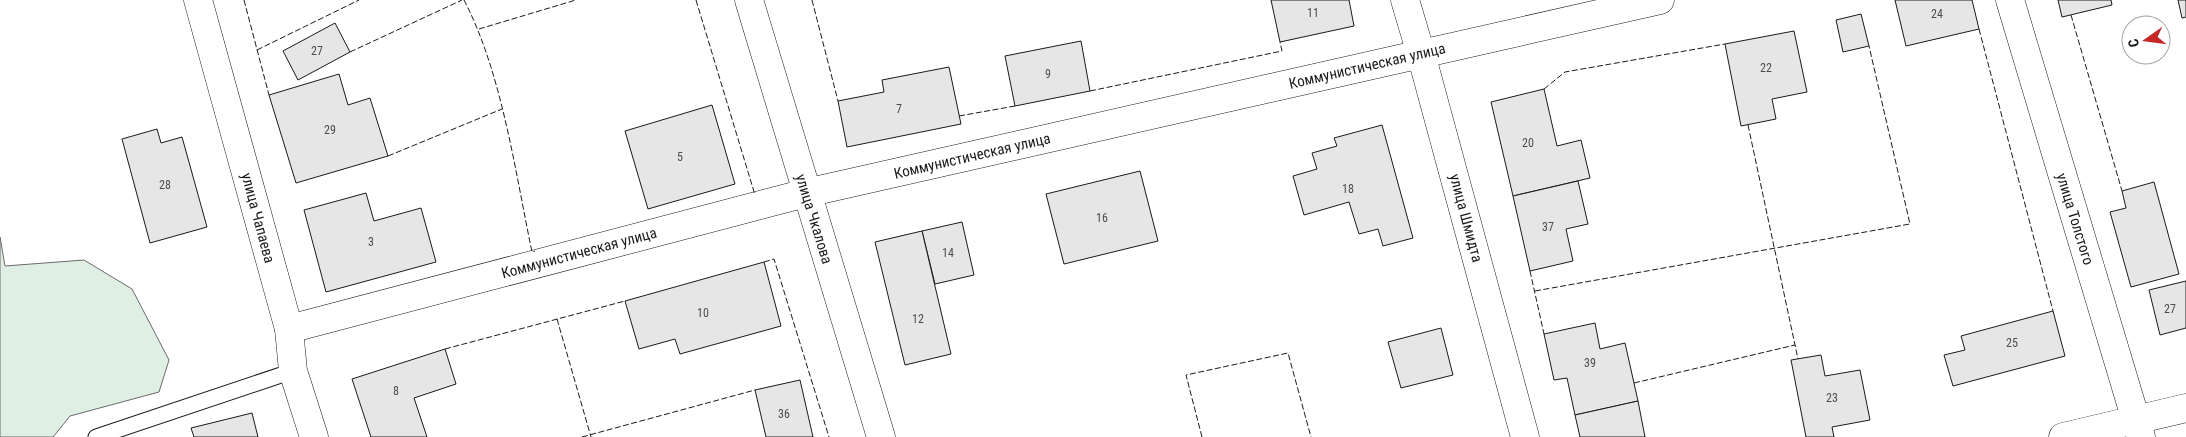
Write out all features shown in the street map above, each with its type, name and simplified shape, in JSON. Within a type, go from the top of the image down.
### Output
[{"type":"street","name":"улица Чапаева","points":[[198,0],[289,329],[294,371],[314,437]]},
{"type":"street","name":"улица Чкалова","points":[[749,0],[881,437]]},
{"type":"street","name":"улица Шмидта","points":[[1405,0],[1525,437]]},
{"type":"street","name":"Коммунистическая улица","points":[[289,329],[806,193],[1660,0]]},
{"type":"street","name":"улица Толстого","points":[[2010,0],[2138,429]]},
{"type":"street","points":[[2063,437],[2138,429],[2186,408]]},
{"type":"lane","points":[[96,437],[294,371]]},
{"type":"green space","points":[[0,237],[5,266],[84,260],[132,289],[169,360],[159,392],[70,416],[53,437],[0,437]]},
{"type":"building","points":[[1271,0],[1349,0],[1354,26],[1280,42]]},
{"type":"building","points":[[1895,0],[1972,0],[1979,29],[1906,46]]},
{"type":"building","points":[[2058,0],[2111,0],[2112,5],[2062,17]]},
{"type":"building","points":[[2178,0],[2186,0],[2186,17],[2182,18]]},
{"type":"building","points":[[1861,14],[1869,46],[1843,52],[1836,20]]},
{"type":"building","points":[[335,23],[350,52],[298,80],[283,51]]},
{"type":"building","points":[[1794,31],[1807,92],[1772,99],[1776,119],[1741,126],[1725,44]]},
{"type":"building","points":[[1081,41],[1090,91],[1015,106],[1005,56]]},
{"type":"building","points":[[949,67],[961,124],[847,147],[838,101],[884,92],[882,80]]},
{"type":"building","points":[[339,74],[348,105],[370,98],[388,156],[296,183],[269,95]]},
{"type":"building","points":[[1544,89],[1557,146],[1581,140],[1590,178],[1513,196],[1491,102]]},
{"type":"building","points":[[712,105],[735,184],[648,209],[625,131]]},
{"type":"building","points":[[1382,125],[1413,238],[1383,246],[1378,229],[1359,234],[1349,202],[1304,215],[1293,176],[1317,169],[1312,153],[1337,146],[1334,138]]},
{"type":"building","points":[[157,129],[161,143],[182,137],[207,227],[150,243],[122,139]]},
{"type":"building","points":[[1140,171],[1158,241],[1064,264],[1046,194]]},
{"type":"building","points":[[1578,181],[1588,224],[1566,229],[1573,261],[1530,271],[1513,196]]},
{"type":"building","points":[[2154,182],[2179,274],[2131,287],[2110,212],[2126,208],[2122,191]]},
{"type":"building","points":[[366,193],[374,221],[421,208],[436,262],[326,292],[304,210]]},
{"type":"building","points":[[962,222],[974,275],[935,284],[922,231]]},
{"type":"building","points":[[922,231],[951,354],[905,365],[875,242]]},
{"type":"building","points":[[764,262],[781,326],[680,354],[675,339],[639,349],[625,301]]},
{"type":"building","points":[[2186,281],[2186,328],[2160,335],[2149,290]]},
{"type":"building","points":[[2053,311],[2065,356],[1953,386],[1944,355],[1965,350],[1961,336]]},
{"type":"building","points":[[1595,323],[1600,349],[1625,343],[1638,401],[1575,415],[1567,378],[1554,380],[1544,334]]},
{"type":"building","points":[[1441,328],[1453,375],[1401,388],[1388,342]]},
{"type":"building","points":[[445,349],[456,384],[414,398],[427,437],[371,437],[352,379]]},
{"type":"building","points":[[1821,355],[1825,376],[1860,370],[1870,420],[1832,427],[1834,437],[1806,437],[1791,360]]},
{"type":"building","points":[[800,380],[813,437],[766,437],[755,390]]},
{"type":"building","points":[[1638,401],[1645,437],[1580,437],[1575,415]]},
{"type":"building","points":[[252,413],[258,437],[194,437],[191,428]]},
{"type":"fence","points":[[244,0],[269,95]]},
{"type":"fence","points":[[257,50],[359,0]]},
{"type":"fence","points":[[350,52],[462,0]]},
{"type":"fence","points":[[464,0],[477,28],[498,90],[532,252],[535,251]]},
{"type":"fence","points":[[479,29],[576,0]]},
{"type":"fence","points":[[696,0],[755,195]]},
{"type":"fence","points":[[812,0],[838,101]]},
{"type":"fence","points":[[2071,15],[2122,191]]},
{"type":"fence","points":[[1979,29],[2053,311]]},
{"type":"fence","points":[[1090,91],[1282,51],[1280,42]]},
{"type":"fence","points":[[1544,89],[1565,72],[1725,44]]},
{"type":"fence","points":[[1535,291],[1910,224],[1869,46]]},
{"type":"fence","points":[[959,116],[1015,106]]},
{"type":"fence","points":[[388,156],[502,109]]},
{"type":"fence","points":[[1748,125],[1798,359]]},
{"type":"fence","points":[[764,262],[774,259],[829,437]]},
{"type":"fence","points":[[1530,271],[1544,334]]},
{"type":"fence","points":[[445,349],[625,301]]},
{"type":"fence","points":[[557,319],[591,437]]},
{"type":"fence","points":[[1634,383],[1795,345]]},
{"type":"fence","points":[[1202,437],[1186,375],[1288,353],[1311,437]]},
{"type":"fence","points":[[582,437],[755,390]]}]
